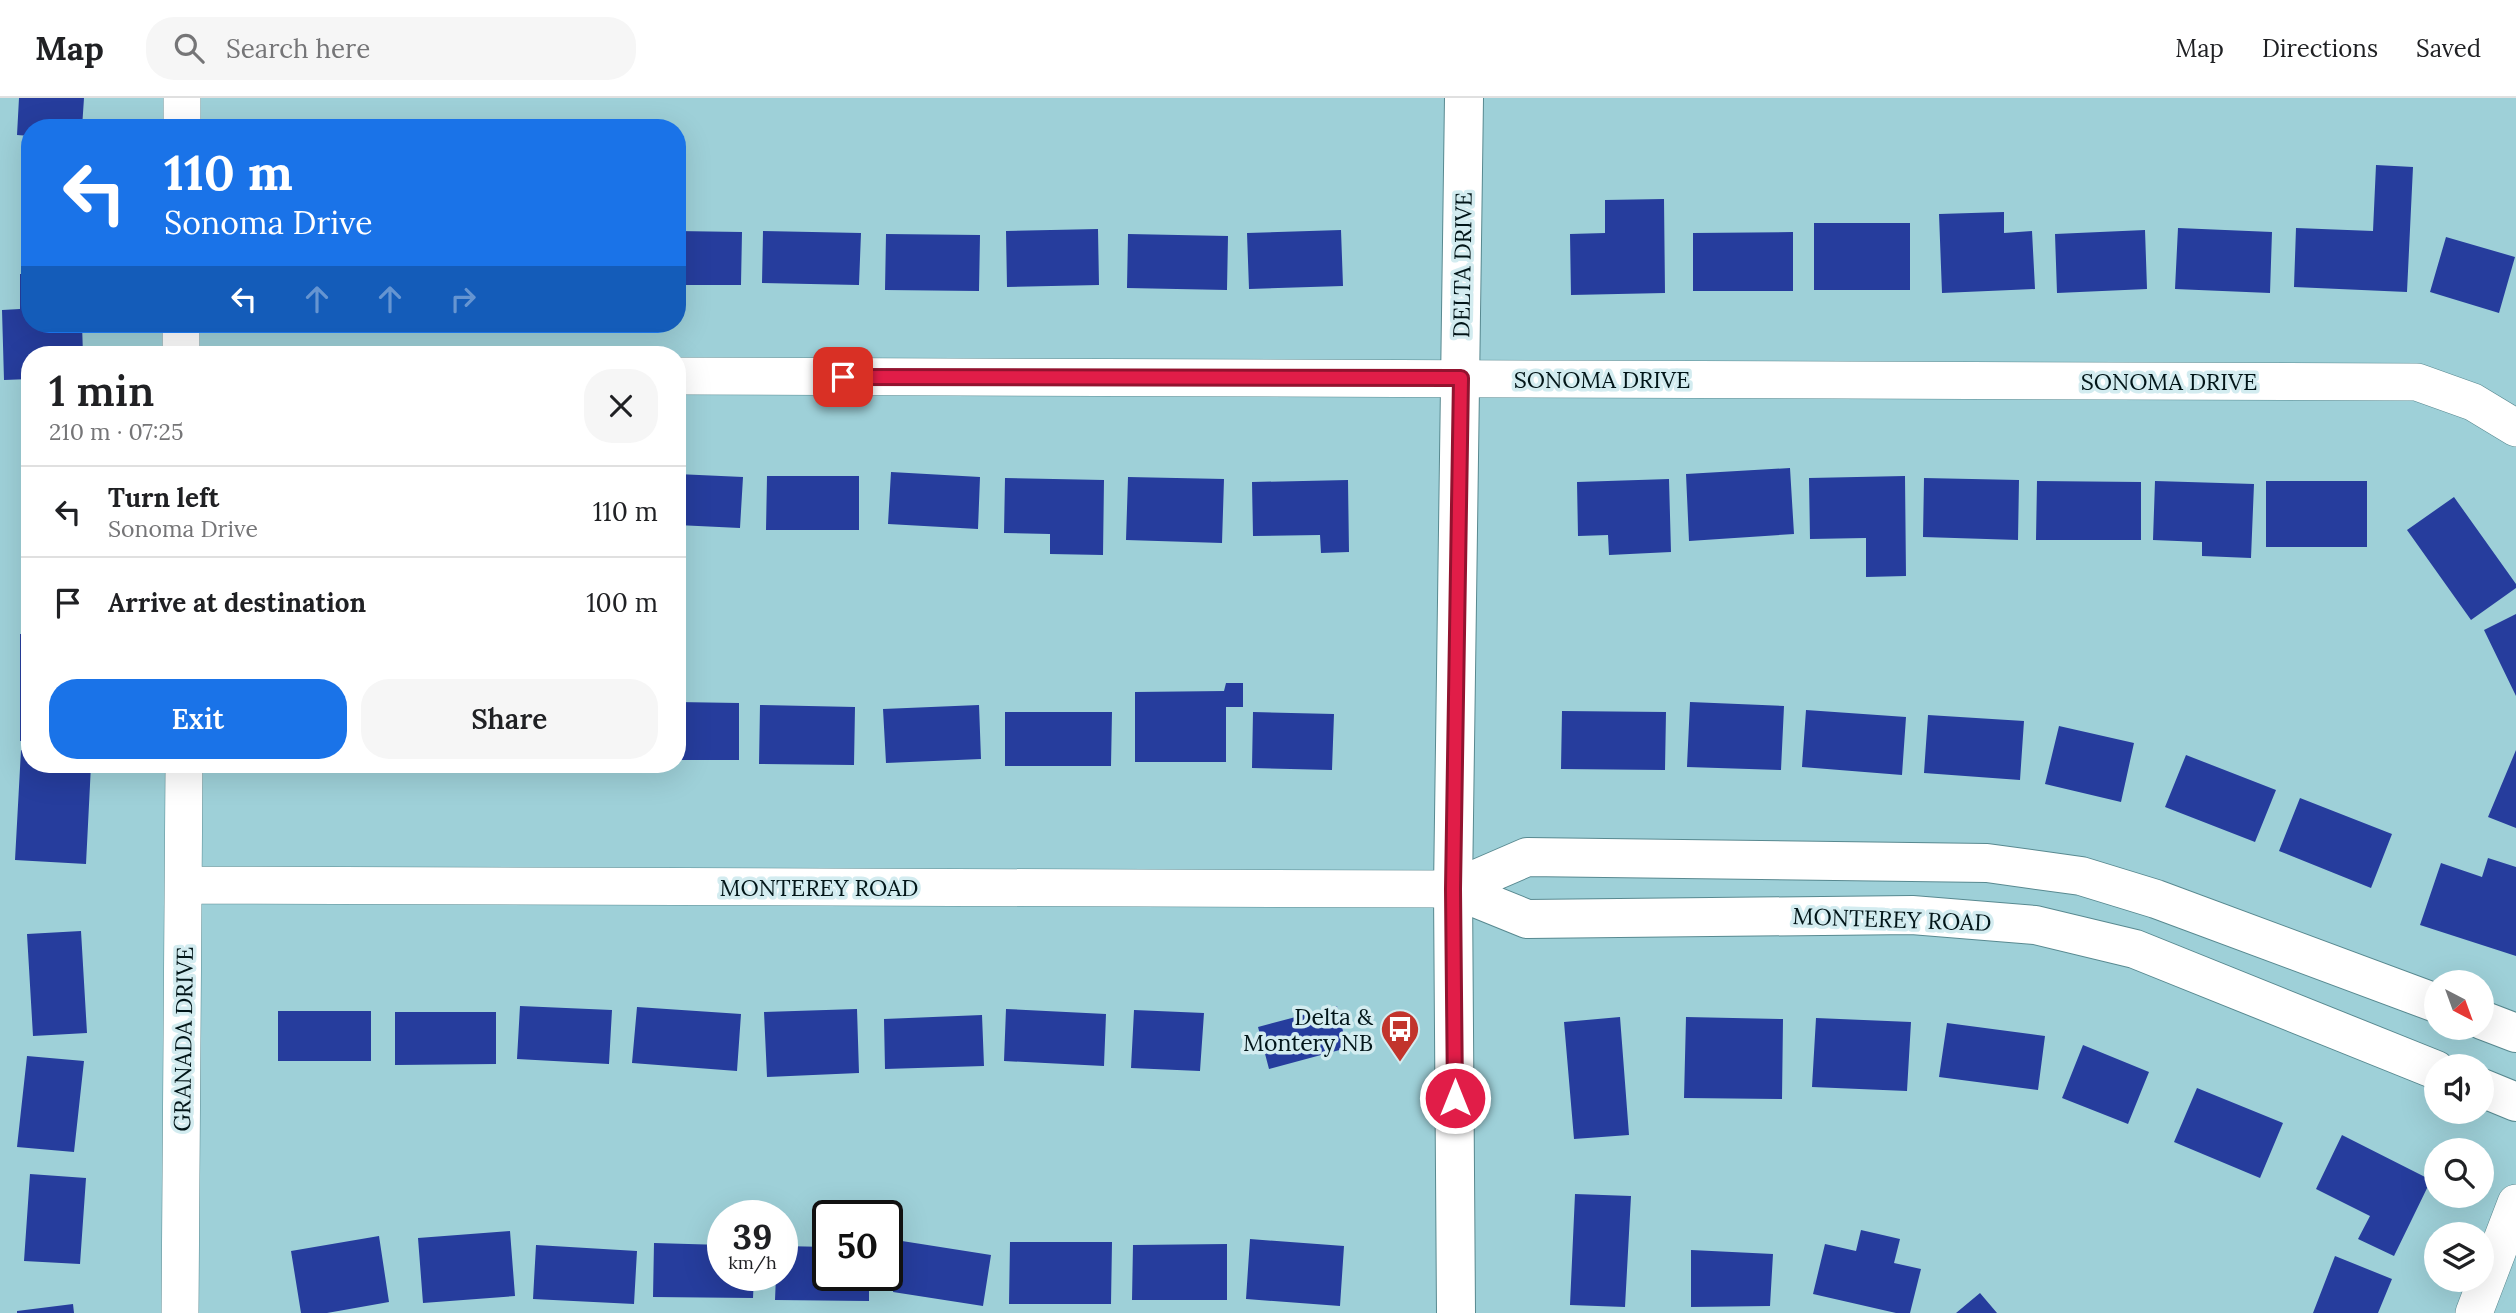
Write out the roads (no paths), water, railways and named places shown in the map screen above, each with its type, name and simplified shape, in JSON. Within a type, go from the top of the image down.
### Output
[{"type":"street","points":[[182,98],[182,119]]},
{"type":"street","name":"DELTA DRIVE","points":[[1456,1313],[1453,889],[1464,98]]},
{"type":"street","name":"SONOMA DRIVE","points":[[686,376],[2417,382],[2473,402],[2516,428]]},
{"type":"street","name":"GRANADA DRIVE","points":[[180,1313],[184,773]]},
{"type":"street","name":"MONTEREY ROAD","points":[[1453,889],[1527,857],[1987,863],[2081,876],[2156,899],[2424,999]]},
{"type":"street","name":"MONTEREY ROAD","points":[[185,885],[1453,889],[1527,919],[1912,915],[2035,925],[2135,949],[2424,1065]]},
{"type":"street","points":[[2494,1024],[2516,1032]]},
{"type":"street","points":[[2494,1093],[2516,1102]]},
{"type":"street","points":[[2474,1313],[2516,1203]]},
{"type":"place","name":"Delta & Montery NB","points":[[1400,1063]]}]
